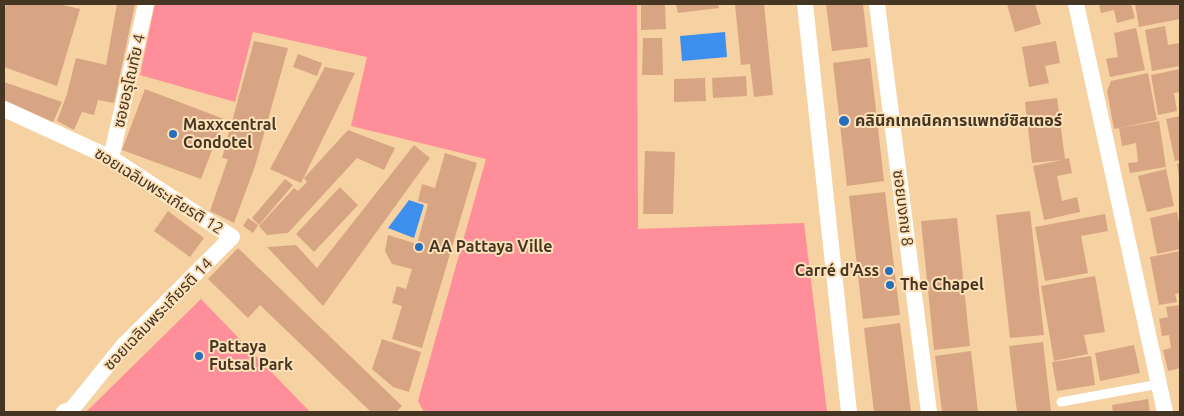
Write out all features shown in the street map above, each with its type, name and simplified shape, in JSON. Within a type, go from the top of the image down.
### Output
[{"type":"street","name":"ซอยอรุโณทัย 4","points":[[111,158],[146,4]]},
{"type":"street","points":[[805,4],[850,412]]},
{"type":"street","name":"ซอยบงกช 8","points":[[877,4],[929,412]]},
{"type":"street","points":[[1076,4],[1165,412]]},
{"type":"street","name":"ซอยเฉลิมพระเกียรติ 12","points":[[4,109],[111,158],[232,237]]},
{"type":"street","name":"ซอยเฉลิมพระเกียรติ 14","points":[[70,411],[123,346],[232,237]]},
{"type":"lane","points":[[1060,402],[1159,384]]},
{"type":"shaded area","points":[[155,4],[637,4],[638,229],[804,223],[827,412],[424,412],[418,401],[486,159],[351,126],[367,57],[253,32],[235,102],[140,75]]},
{"type":"shaded area","name":"Pattaya Futsal Park","points":[[201,299],[310,412],[86,412]]},
{"type":"water","points":[[725,32],[727,57],[682,61],[680,36]]},
{"type":"water","points":[[409,200],[424,205],[414,238],[388,228]]},
{"type":"building","points":[[6,4],[59,4],[80,9],[57,86],[4,67],[4,14]]},
{"type":"building","points":[[117,4],[135,4],[114,103],[98,100],[94,115],[82,112],[74,130],[57,121],[67,94],[76,58],[106,65]]},
{"type":"building","points":[[676,4],[718,4],[719,8],[678,13]]},
{"type":"building","points":[[735,4],[764,4],[773,95],[754,97],[750,64],[741,65]]},
{"type":"building","points":[[826,4],[863,4],[868,47],[832,51]]},
{"type":"building","points":[[1007,4],[1035,4],[1041,24],[1015,32]]},
{"type":"building","points":[[1099,4],[1131,4],[1135,18],[1117,23],[1114,10],[1101,13]]},
{"type":"building","points":[[1135,4],[1180,4],[1180,19],[1139,27]]},
{"type":"building","points":[[641,5],[665,5],[666,29],[641,30]]},
{"type":"building","points":[[1165,26],[1168,45],[1180,43],[1180,66],[1152,71],[1145,30]]},
{"type":"building","points":[[1136,28],[1145,70],[1110,77],[1106,59],[1118,57],[1114,33]]},
{"type":"building","points":[[643,38],[662,38],[663,75],[642,75]]},
{"type":"building","points":[[254,41],[288,48],[255,166],[234,223],[210,211],[228,159],[222,158]]},
{"type":"building","points":[[1056,41],[1060,63],[1045,66],[1049,83],[1029,87],[1022,47]]},
{"type":"building","points":[[298,54],[322,63],[317,76],[293,67]]},
{"type":"building","points":[[870,58],[884,181],[847,186],[833,63]]},
{"type":"building","points":[[325,67],[355,73],[301,183],[270,169]]},
{"type":"building","points":[[1180,69],[1180,92],[1174,93],[1177,111],[1158,115],[1151,75]]},
{"type":"building","points":[[1148,73],[1157,120],[1114,129],[1107,91],[1111,81]]},
{"type":"building","points":[[746,76],[747,96],[713,98],[712,78]]},
{"type":"building","points":[[705,78],[706,101],[674,102],[674,79]]},
{"type":"building","points":[[4,82],[62,102],[53,122],[4,100]]},
{"type":"building","name":"Maxxcentral Condotel","points":[[145,89],[224,119],[201,179],[122,150]]},
{"type":"building","points":[[1057,98],[1065,159],[1069,158],[1072,173],[1057,176],[1062,201],[1077,197],[1080,212],[1044,220],[1033,166],[1062,160],[1032,163],[1025,102]]},
{"type":"building","points":[[1180,116],[1180,160],[1175,161],[1166,119]]},
{"type":"building","points":[[1159,121],[1166,167],[1130,173],[1128,163],[1138,162],[1136,143],[1122,146],[1119,128]]},
{"type":"building","points":[[348,130],[395,148],[384,170],[357,158],[288,233],[267,235],[259,226],[294,188],[298,191],[307,182],[304,178]]},
{"type":"building","points":[[414,145],[430,158],[323,306],[267,247],[296,245],[317,268]]},
{"type":"building","points":[[645,151],[675,152],[673,214],[643,214]]},
{"type":"building","name":"AA Pattaya Ville","points":[[445,153],[477,163],[422,348],[392,339],[402,306],[392,303],[397,286],[406,289],[412,269],[392,264],[385,251],[388,235],[417,244],[428,204],[418,201],[422,184],[435,188]]},
{"type":"building","points":[[1180,163],[1180,178],[1179,178],[1177,164]]},
{"type":"building","points":[[1166,169],[1174,206],[1147,212],[1138,176]]},
{"type":"building","points":[[285,179],[293,185],[259,225],[252,218]]},
{"type":"building","points":[[340,187],[358,205],[314,252],[296,234]]},
{"type":"building","points":[[885,192],[900,315],[863,319],[849,196]]},
{"type":"building","points":[[168,211],[204,238],[190,257],[154,231]]},
{"type":"building","points":[[1030,211],[1044,335],[1010,338],[996,215]]},
{"type":"building","points":[[1177,212],[1180,228],[1180,249],[1157,254],[1150,218]]},
{"type":"building","points":[[1105,214],[1108,231],[1081,236],[1088,273],[1045,281],[1035,227]]},
{"type":"building","points":[[248,218],[258,225],[253,233],[243,226]]},
{"type":"building","points":[[957,218],[970,346],[934,350],[921,221]]},
{"type":"building","points":[[238,248],[402,406],[396,412],[371,412],[260,305],[248,318],[208,279]]},
{"type":"building","points":[[1180,251],[1180,293],[1175,294],[1177,302],[1159,305],[1150,257]]},
{"type":"building","points":[[1095,276],[1105,332],[1084,335],[1088,354],[1054,361],[1041,286]]},
{"type":"building","points":[[1180,305],[1180,368],[1168,371],[1163,350],[1171,348],[1169,335],[1162,336],[1159,319],[1168,317],[1166,307]]},
{"type":"building","points":[[900,323],[911,412],[874,412],[864,328]]},
{"type":"building","points":[[382,339],[421,352],[409,392],[393,387],[372,369]]},
{"type":"building","points":[[1043,342],[1051,412],[1017,412],[1009,346]]},
{"type":"building","points":[[1134,345],[1140,373],[1100,381],[1095,353]]},
{"type":"building","points":[[971,351],[978,412],[942,412],[935,356]]},
{"type":"building","points":[[1091,356],[1095,385],[1057,391],[1052,362]]},
{"type":"building","points":[[1148,399],[1150,412],[1113,412],[1112,405]]},
{"type":"place","name":"คลินิกเทคนิคการแพทย์ซิสเตอร์","points":[[844,121]]},
{"type":"place","name":"Maxxcentral Condotel","points":[[173,134]]},
{"type":"place","name":"AA Pattaya Ville","points":[[419,247]]},
{"type":"place","name":"Carré d'Ass","points":[[889,271]]},
{"type":"place","name":"The Chapel","points":[[890,285]]},
{"type":"place","name":"Pattaya Futsal Park","points":[[199,356]]}]
